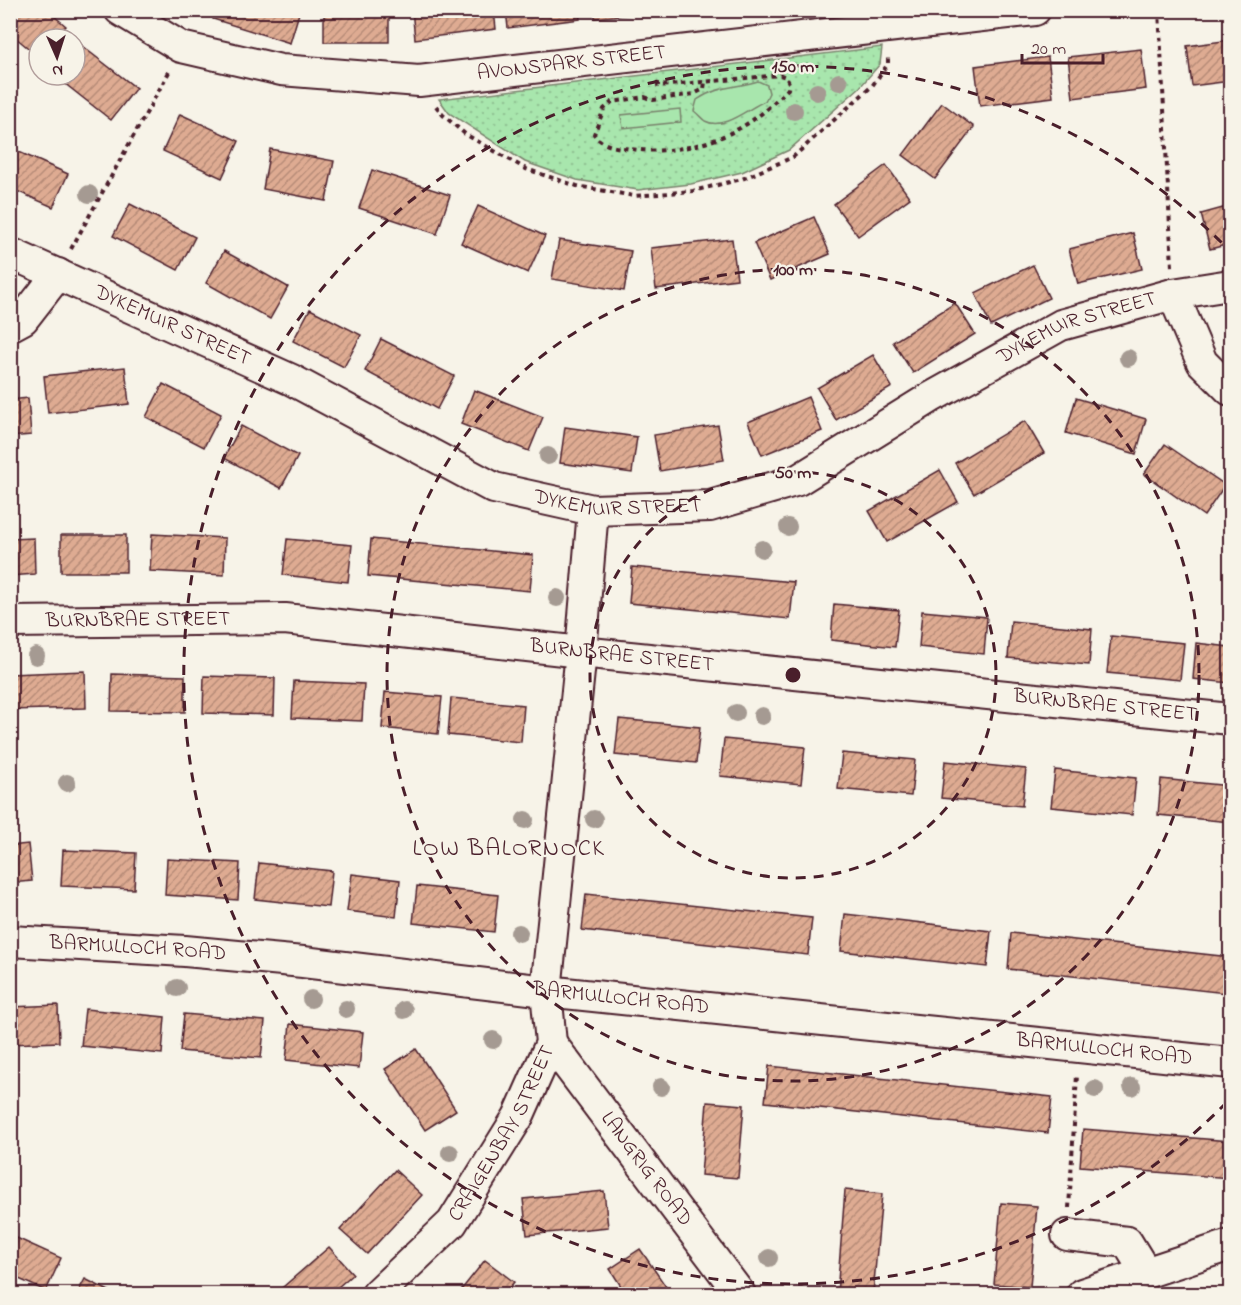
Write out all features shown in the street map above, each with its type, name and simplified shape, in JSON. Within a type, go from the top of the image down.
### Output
[{"type":"street","name":"AVONSPARK STREET","points":[[120,10],[181,47],[281,70],[419,81],[1035,10]]},
{"type":"street","name":"DYKEMUIR STREET","points":[[10,253],[291,380],[494,488],[593,510],[710,506],[798,480],[930,398],[1061,325],[1173,294],[1230,285]]},
{"type":"street","points":[[10,326],[23,319],[58,274]]},
{"type":"street","points":[[1173,294],[1202,362],[1230,390]]},
{"type":"street","name":"CRAIGENBAY STREET","points":[[377,1294],[452,1223],[518,1117],[551,1042],[546,991],[581,652],[593,510]]},
{"type":"street","name":"BURNBRAE STREET","points":[[10,622],[285,619],[1230,719]]},
{"type":"street","name":"BARMULLOCH ROAD","points":[[10,941],[209,953],[303,962],[546,991],[1230,1063]]},
{"type":"street","name":"LANGRIG ROAD","points":[[551,1042],[740,1294]]},
{"type":"street","points":[[1067,1235],[1127,1242],[1146,1273]]},
{"type":"street","points":[[1082,1294],[1230,1245]]},
{"type":"path","points":[[1159,10],[1173,294]]},
{"type":"path","points":[[655,54],[658,86],[780,75],[786,77],[789,83],[788,89],[758,117],[708,142],[656,151],[612,147],[599,141],[594,134],[603,109],[612,102],[645,97],[653,100],[693,94],[704,89],[705,82]]},
{"type":"path","points":[[443,115],[465,134],[526,170],[577,186],[634,196],[693,191],[742,179],[793,157],[872,86],[888,64]]},
{"type":"path","points":[[58,274],[158,96]]},
{"type":"path","points":[[1067,1235],[1079,1047]]},
{"type":"green space","points":[[882,47],[880,64],[860,87],[789,150],[742,172],[691,184],[638,190],[577,180],[525,162],[449,113],[439,99]]},
{"type":"green space","points":[[758,81],[767,85],[769,93],[765,101],[728,121],[712,123],[705,121],[694,111],[697,100],[704,95]]},
{"type":"green space","points":[[680,109],[681,122],[623,128],[621,115]]},
{"type":"building","points":[[10,10],[47,10],[66,26],[27,27],[27,47],[10,33]]},
{"type":"building","points":[[215,10],[300,10],[290,43],[213,19]]},
{"type":"building","points":[[324,10],[389,10],[389,42],[324,42]]},
{"type":"building","points":[[412,10],[494,10],[496,29],[415,39]]},
{"type":"building","points":[[506,10],[579,10],[580,19],[508,28]]},
{"type":"building","points":[[594,10],[643,10],[643,13],[595,18]]},
{"type":"building","points":[[1230,40],[1230,81],[1192,86],[1187,46]]},
{"type":"building","points":[[1141,49],[1146,89],[1073,98],[1068,57]]},
{"type":"building","points":[[87,50],[136,88],[111,120],[69,87],[87,87]]},
{"type":"building","points":[[1048,57],[1053,97],[980,106],[975,66]]},
{"type":"building","points":[[942,103],[974,127],[935,179],[903,155]]},
{"type":"building","points":[[180,114],[239,141],[222,178],[163,151]]},
{"type":"building","points":[[10,148],[68,174],[53,207],[10,188]]},
{"type":"building","points":[[270,149],[334,161],[326,201],[263,189]]},
{"type":"building","points":[[886,165],[910,198],[858,236],[834,204]]},
{"type":"building","points":[[372,170],[450,195],[437,234],[359,208]]},
{"type":"building","points":[[130,204],[195,237],[178,270],[113,236]]},
{"type":"building","points":[[478,206],[545,236],[528,273],[461,243]]},
{"type":"building","points":[[1230,206],[1230,244],[1210,249],[1201,214]]},
{"type":"building","points":[[814,217],[830,254],[770,280],[754,243]]},
{"type":"building","points":[[1133,233],[1142,269],[1078,284],[1069,249]]},
{"type":"building","points":[[732,239],[737,279],[656,289],[651,248]]},
{"type":"building","points":[[559,240],[631,251],[624,291],[552,279]]},
{"type":"building","points":[[224,251],[288,287],[270,319],[206,283]]},
{"type":"building","points":[[1033,265],[1049,298],[991,326],[975,293]]},
{"type":"building","points":[[955,303],[975,334],[913,373],[893,342]]},
{"type":"building","points":[[310,309],[361,335],[344,367],[293,341]]},
{"type":"building","points":[[381,339],[454,376],[437,409],[365,371]]},
{"type":"building","points":[[873,355],[892,387],[836,420],[817,388]]},
{"type":"building","points":[[125,367],[129,404],[48,413],[44,376]]},
{"type":"building","points":[[163,384],[221,414],[204,447],[146,417]]},
{"type":"building","points":[[474,390],[543,417],[529,451],[461,424]]},
{"type":"building","points":[[808,397],[822,431],[762,455],[748,422]]},
{"type":"building","points":[[28,398],[31,435],[10,437],[10,400]]},
{"type":"building","points":[[1076,398],[1146,419],[1136,454],[1066,433]]},
{"type":"building","points":[[1025,421],[1044,453],[974,494],[955,463]]},
{"type":"building","points":[[718,425],[724,460],[660,471],[654,435]]},
{"type":"building","points":[[241,426],[298,456],[281,488],[224,458]]},
{"type":"building","points":[[565,427],[637,437],[632,473],[560,463]]},
{"type":"building","points":[[1165,444],[1225,485],[1204,516],[1144,474]]},
{"type":"building","points":[[940,470],[958,502],[887,542],[869,511]]},
{"type":"building","points":[[152,534],[225,538],[224,575],[150,571]]},
{"type":"building","points":[[61,535],[126,535],[126,572],[61,572]]},
{"type":"building","points":[[34,538],[35,574],[10,576],[10,539]]},
{"type":"building","points":[[287,539],[352,545],[348,582],[283,575]]},
{"type":"building","points":[[371,539],[533,555],[530,591],[368,576]]},
{"type":"building","points":[[632,567],[794,582],[790,619],[629,603]]},
{"type":"building","points":[[834,604],[899,610],[895,647],[831,640]]},
{"type":"building","points":[[922,611],[987,617],[984,654],[919,647]]},
{"type":"building","points":[[1011,621],[1092,629],[1089,665],[1008,658]]},
{"type":"building","points":[[1111,636],[1184,643],[1180,680],[1107,673]]},
{"type":"building","points":[[1196,643],[1230,647],[1230,683],[1193,679]]},
{"type":"building","points":[[85,671],[86,708],[10,710],[10,674]]},
{"type":"building","points":[[112,674],[185,676],[185,712],[111,711]]},
{"type":"building","points":[[204,676],[275,678],[274,715],[203,713]]},
{"type":"building","points":[[294,681],[364,684],[362,721],[292,718]]},
{"type":"building","points":[[385,692],[442,697],[438,734],[382,728]]},
{"type":"building","points":[[451,698],[524,705],[521,742],[448,735]]},
{"type":"building","points":[[619,719],[700,727],[696,763],[615,755]]},
{"type":"building","points":[[724,739],[805,747],[801,784],[720,776]]},
{"type":"building","points":[[842,753],[915,760],[911,796],[838,789]]},
{"type":"building","points":[[945,761],[1026,769],[1022,806],[941,798]]},
{"type":"building","points":[[1055,770],[1136,778],[1132,815],[1051,807]]},
{"type":"building","points":[[1161,779],[1230,786],[1230,822],[1158,815]]},
{"type":"building","points":[[28,844],[32,881],[10,883],[10,846]]},
{"type":"building","points":[[63,850],[136,853],[134,889],[61,886]]},
{"type":"building","points":[[167,859],[240,863],[238,900],[165,895]]},
{"type":"building","points":[[259,863],[332,871],[328,907],[255,899]]},
{"type":"building","points":[[352,874],[400,880],[396,917],[347,911]]},
{"type":"building","points":[[417,886],[498,895],[494,932],[413,923]]},
{"type":"building","points":[[586,894],[812,918],[808,955],[582,930]]},
{"type":"building","points":[[845,914],[991,931],[987,967],[841,951]]},
{"type":"building","points":[[1011,933],[1230,957],[1226,993],[1008,969]]},
{"type":"building","points":[[58,1005],[59,1042],[10,1044],[10,1007]]},
{"type":"building","points":[[85,1009],[165,1017],[162,1054],[81,1046]]},
{"type":"building","points":[[184,1014],[265,1021],[261,1058],[180,1051]]},
{"type":"building","points":[[290,1024],[363,1032],[359,1068],[286,1060]]},
{"type":"building","points":[[416,1049],[456,1110],[425,1130],[385,1069]]},
{"type":"building","points":[[769,1066],[1052,1097],[1048,1133],[765,1102]]},
{"type":"building","points":[[707,1102],[744,1105],[738,1178],[701,1175]]},
{"type":"building","points":[[1083,1129],[1230,1141],[1230,1178],[1080,1166]]},
{"type":"building","points":[[395,1170],[422,1195],[367,1254],[340,1230]]},
{"type":"building","points":[[845,1190],[882,1194],[873,1294],[837,1294]]},
{"type":"building","points":[[604,1191],[608,1227],[527,1235],[523,1199]]},
{"type":"building","points":[[1001,1203],[1037,1206],[1030,1287],[994,1284]]},
{"type":"building","points":[[10,1235],[61,1258],[46,1291],[10,1275]]},
{"type":"building","points":[[329,1247],[353,1274],[330,1294],[275,1294]]},
{"type":"building","points":[[640,1249],[671,1294],[626,1294],[610,1269]]},
{"type":"building","points":[[485,1260],[514,1282],[504,1294],[458,1294]]},
{"type":"building","points":[[85,1279],[115,1294],[77,1294]]},
{"type":"district","name":"LOW BALORNOCK","points":[[509,849]]}]
